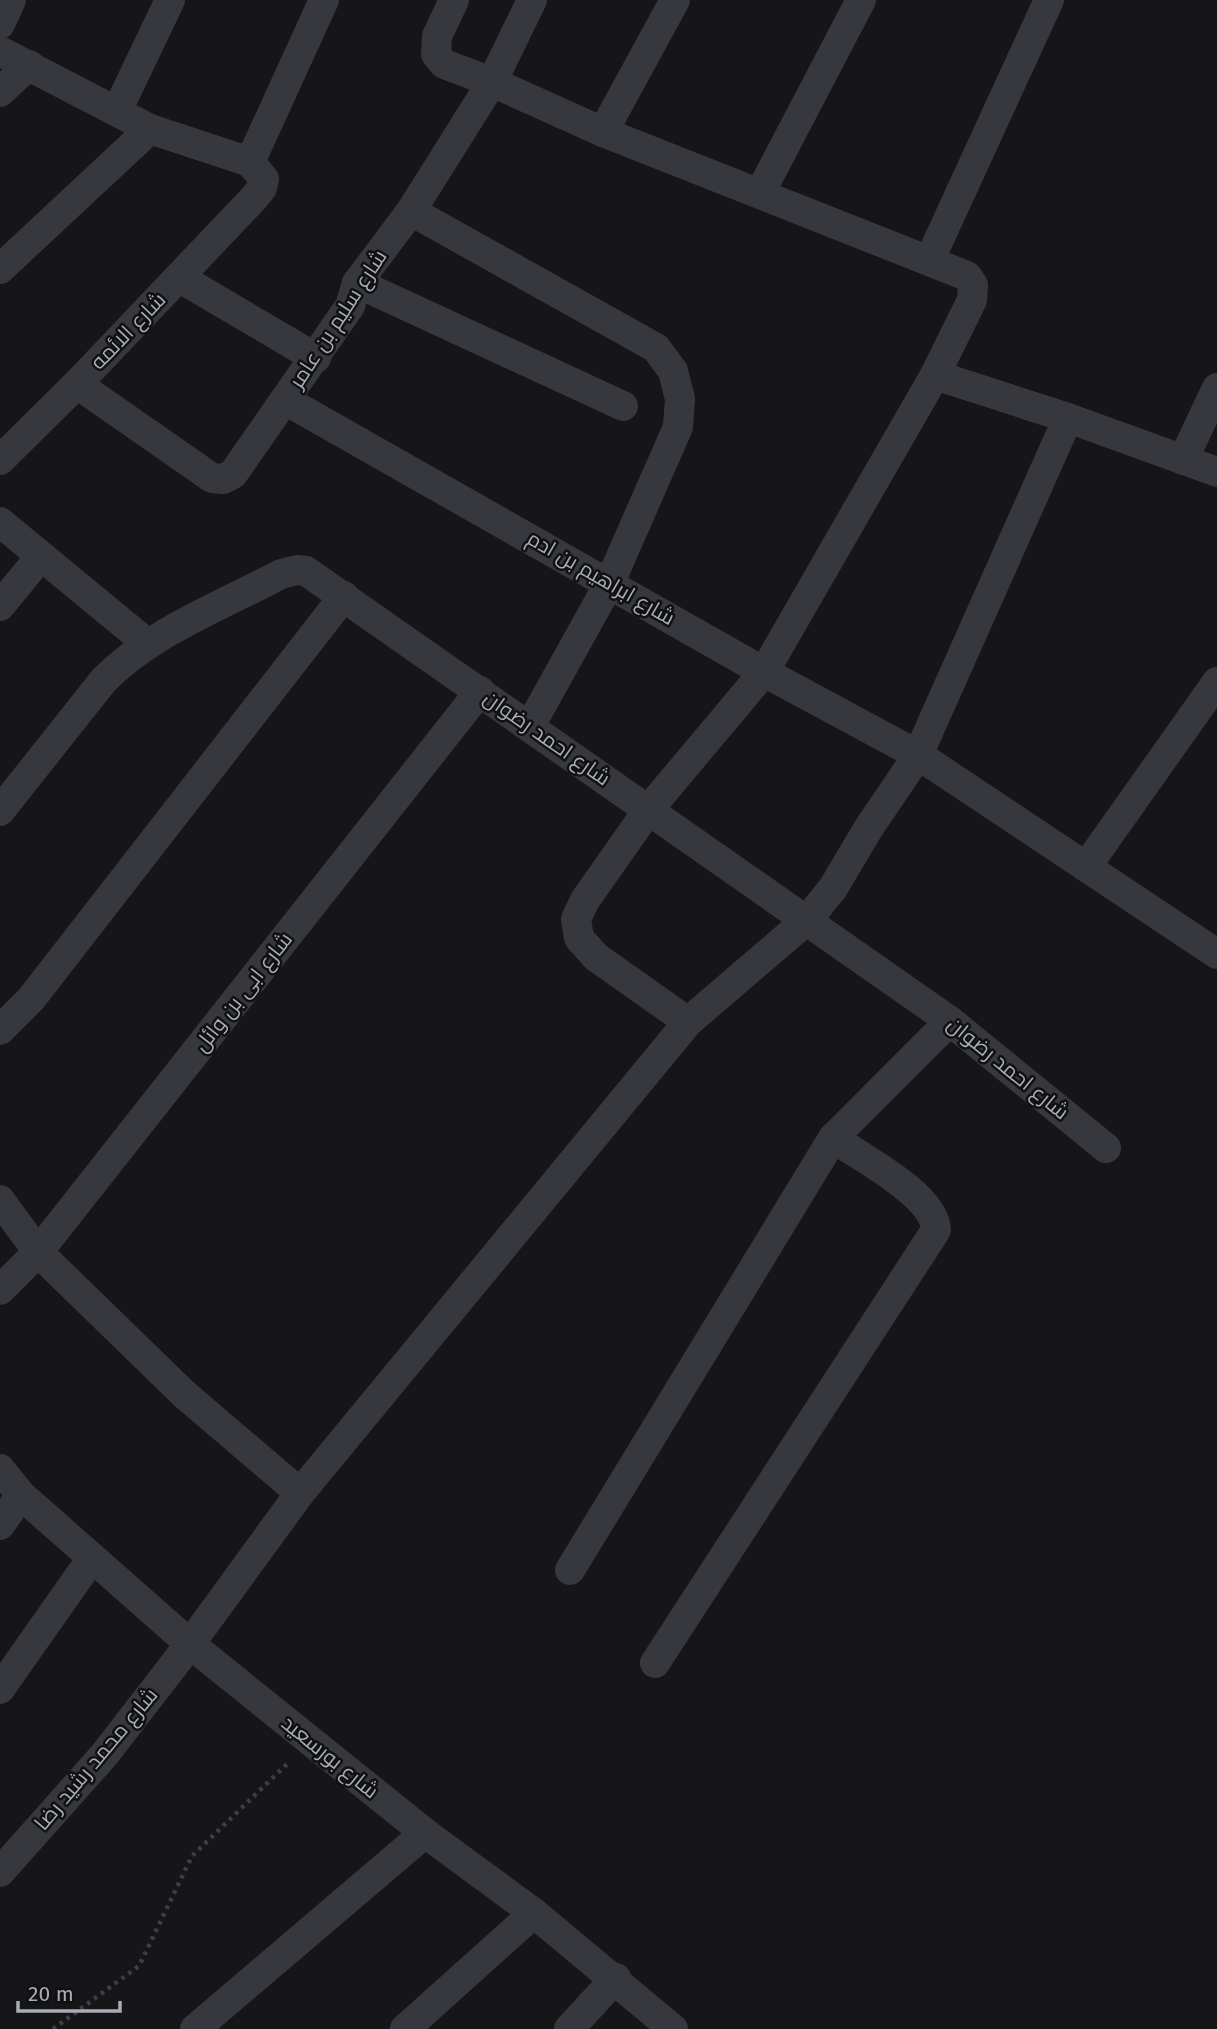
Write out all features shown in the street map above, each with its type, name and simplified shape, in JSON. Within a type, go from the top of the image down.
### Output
[{"type":"street","points":[[0,24],[12,0]]},
{"type":"street","points":[[117,111],[170,0]]},
{"type":"street","points":[[0,51],[150,129],[250,162],[324,0]]},
{"type":"street","points":[[454,0],[436,36],[436,54],[444,64],[492,82],[603,132],[930,260],[967,276],[973,285],[972,300],[935,375],[764,672],[649,809],[585,900],[576,919],[579,938],[596,957],[688,1022]]},
{"type":"street","name":"شارع سليم بن عامر","points":[[77,384],[217,480],[233,474],[350,306],[357,283],[411,211],[492,82],[532,0]]},
{"type":"street","points":[[603,132],[675,0]]},
{"type":"street","points":[[760,193],[862,0]]},
{"type":"street","points":[[930,260],[1049,0]]},
{"type":"street","points":[[0,92],[29,65]]},
{"type":"street","points":[[0,269],[150,129]]},
{"type":"street","name":"شارع الائمه","points":[[0,460],[180,278],[253,199],[262,188],[264,180],[250,162]]},
{"type":"street","points":[[411,211],[656,348],[673,371],[680,399],[678,427],[610,582],[530,726]]},
{"type":"street","points":[[180,278],[316,358]]},
{"type":"street","points":[[357,283],[623,406]]},
{"type":"street","points":[[935,375],[1068,418],[1217,472]]},
{"type":"street","points":[[1183,460],[1217,388]]},
{"type":"street","name":"شارع ابراهيم بن ادم","points":[[285,400],[610,582],[764,672],[918,755],[1217,954]]},
{"type":"street","name":"شارع محمد رشيد رضا","points":[[0,1872],[105,1754],[190,1644],[300,1493],[688,1022],[808,919],[833,888],[868,828],[918,755],[1068,418]]},
{"type":"street","points":[[0,522],[148,644]]},
{"type":"street","points":[[0,606],[41,556]]},
{"type":"street","name":"شارع احمد رضوان","points":[[0,811],[120,663],[148,644],[281,574],[297,570],[314,575],[950,1021],[1107,1148]]},
{"type":"street","points":[[0,1030],[31,999],[344,596]]},
{"type":"street","points":[[1086,867],[1217,682]]},
{"type":"street","name":"شارع ابى بن وائل","points":[[0,1290],[38,1252],[480,691]]},
{"type":"street","points":[[570,1570],[833,1138],[950,1021]]},
{"type":"street","points":[[655,1663],[936,1230],[932,1215],[918,1197],[833,1138]]},
{"type":"street","points":[[0,1200],[38,1252],[184,1394],[300,1493]]},
{"type":"street","name":"شارع بورسعيد","points":[[0,1469],[21,1495],[190,1644],[425,1833],[534,1913],[616,1978],[673,2029]]},
{"type":"street","points":[[0,1525],[21,1495]]},
{"type":"street","points":[[0,1689],[92,1558]]},
{"type":"street","points":[[195,2029],[425,1833]]},
{"type":"street","points":[[405,2029],[534,1913]]},
{"type":"street","points":[[569,2029],[616,1978]]},
{"type":"path","points":[[53,2029],[139,1966],[192,1856],[310,1741]]}]
